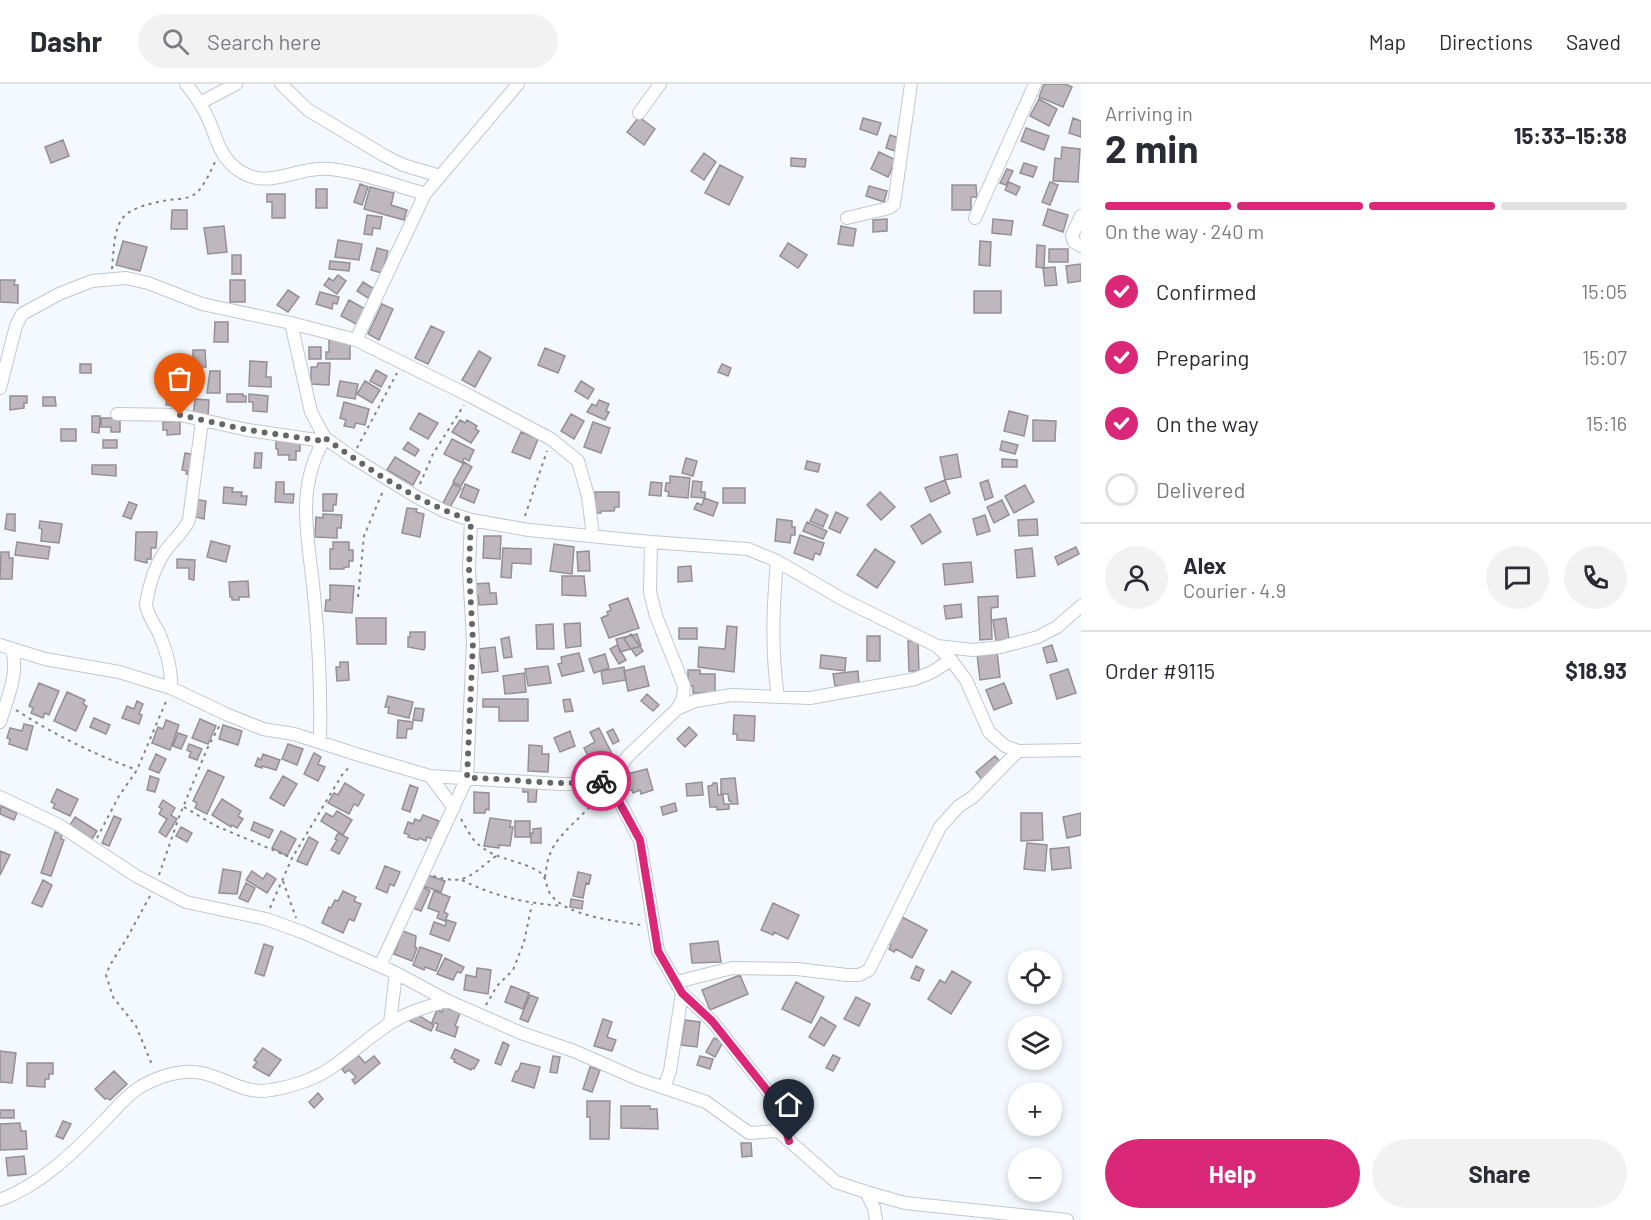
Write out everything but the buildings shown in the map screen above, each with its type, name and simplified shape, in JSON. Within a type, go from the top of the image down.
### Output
[{"type":"street","points":[[186,84],[201,103],[221,152],[231,164],[248,177],[279,179],[318,169],[331,169],[425,194]]},
{"type":"street","points":[[201,103],[236,84]]},
{"type":"street","points":[[281,84],[308,110],[385,156],[403,165],[440,176]]},
{"type":"street","points":[[356,340],[425,194],[518,84]]},
{"type":"street","points":[[639,113],[660,84]]},
{"type":"street","points":[[847,218],[889,208],[894,204],[911,84]]},
{"type":"street","points":[[975,218],[1035,84]]},
{"type":"street","points":[[1081,216],[1072,235],[1074,242],[1081,246]]},
{"type":"street","points":[[0,388],[16,326],[22,314],[59,294],[92,281],[126,278],[148,283],[202,304],[356,340],[470,396],[551,440],[578,461],[588,496],[593,536]]},
{"type":"street","points":[[291,323],[311,412],[324,439],[308,476],[306,513],[321,702],[320,742]]},
{"type":"street","points":[[117,414],[163,414],[248,430],[324,439],[444,512],[471,520],[593,536],[748,549],[777,561],[843,599],[937,646],[966,680],[989,732],[1005,746],[1018,751],[1081,750]]},
{"type":"street","points":[[171,688],[169,662],[146,604],[158,564],[189,520],[202,421]]},
{"type":"street","points":[[380,966],[467,778],[473,642],[469,569],[471,520]]},
{"type":"street","points":[[6,647],[45,659],[119,672],[171,688],[263,729],[294,734],[430,776],[560,784],[611,779],[627,757],[676,709],[683,698],[684,686],[656,616],[650,592],[651,542]]},
{"type":"street","points":[[777,561],[772,616],[774,674],[778,697]]},
{"type":"street","points":[[937,646],[973,650],[1001,647],[1028,640],[1057,627],[1081,606]]},
{"type":"street","points":[[0,722],[13,680],[14,657],[6,647]]},
{"type":"street","points":[[676,709],[695,701],[732,694],[810,698],[915,679],[951,660]]},
{"type":"street","points":[[680,988],[732,968],[797,969],[847,975],[859,975],[869,970],[940,827],[1018,751]]},
{"type":"street","points":[[430,776],[454,808]]},
{"type":"street","points":[[611,779],[618,800],[640,840],[658,951],[680,988],[712,1021],[766,1089],[781,1112],[789,1141]]},
{"type":"street","points":[[0,797],[59,825],[136,876],[186,902],[266,919],[302,932],[396,973],[448,1001],[521,1033],[574,1050],[638,1079],[706,1102],[749,1133],[778,1131],[836,1182],[905,1203],[1067,1220]]},
{"type":"street","points":[[390,1023],[396,973]]},
{"type":"street","points":[[664,1088],[670,1071],[680,988]]},
{"type":"street","points":[[0,1200],[19,1193],[45,1177],[77,1149],[135,1090],[158,1078],[177,1073],[201,1073],[240,1088],[271,1091],[329,1070],[390,1023],[418,1008],[448,1001]]},
{"type":"street","points":[[866,1192],[874,1208],[876,1220]]},
{"type":"path","points":[[112,278],[115,238],[120,220],[136,209],[195,194],[221,152]]},
{"type":"path","points":[[352,457],[402,363]]},
{"type":"path","points":[[415,496],[433,454],[470,396]]},
{"type":"path","points":[[521,528],[551,440]]},
{"type":"path","points":[[358,597],[364,536],[389,480]]},
{"type":"path","points":[[93,846],[119,796],[137,770],[171,688]]},
{"type":"path","points":[[6,704],[72,744],[137,770]]},
{"type":"path","points":[[158,1078],[135,1026],[113,998],[106,975],[110,964],[156,886],[166,851],[207,749],[226,714]]},
{"type":"path","points":[[266,919],[292,858],[342,775],[359,755]]},
{"type":"path","points":[[564,906],[550,894],[545,877],[549,856],[556,842],[592,806],[611,779]]},
{"type":"path","points":[[184,807],[216,826],[292,858]]},
{"type":"path","points":[[454,808],[477,844],[496,856],[538,871],[545,877]]},
{"type":"path","points":[[424,870],[432,876],[451,881],[462,880],[496,856]]},
{"type":"path","points":[[283,880],[302,932]]},
{"type":"path","points":[[462,880],[494,895],[532,904],[564,906],[614,921],[653,927]]},
{"type":"path","points":[[481,1014],[497,986],[513,970],[524,942],[532,904]]},
{"type":"way so far","points":[[180,415],[248,430],[323,441],[325,438],[415,496],[444,512],[471,520],[469,569],[473,642],[467,778],[560,784],[601,781]]},
{"type":"route","points":[[601,781],[614,778],[618,800],[640,840],[658,951],[682,993],[712,1021],[766,1089],[781,1112],[789,1141]]}]
